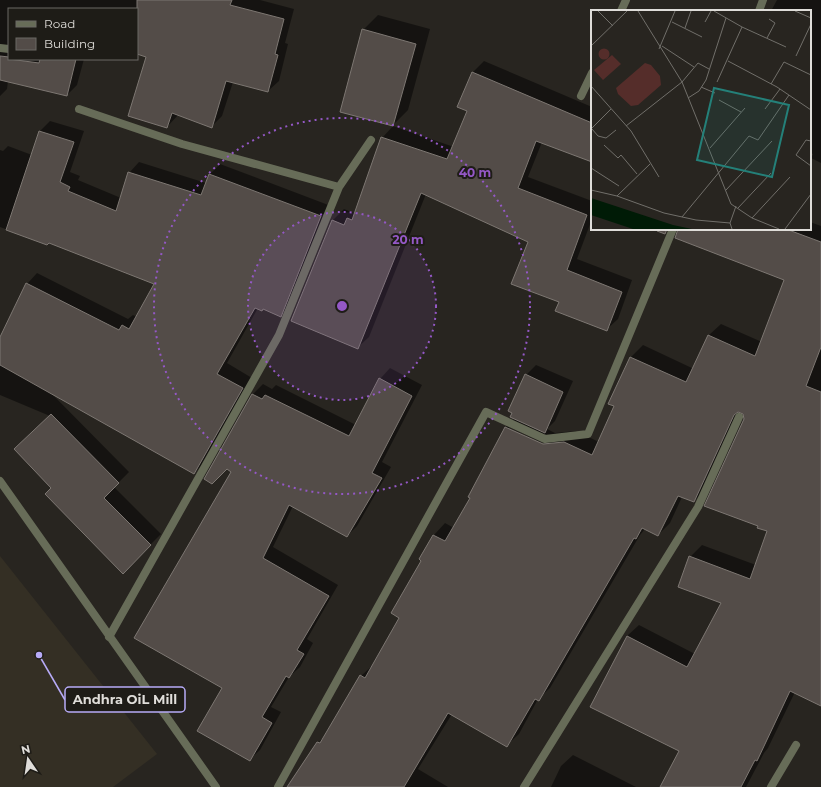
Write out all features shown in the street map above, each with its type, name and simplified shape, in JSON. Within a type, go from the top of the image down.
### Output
[{"type":"street","points":[[621,10],[626,0]]},
{"type":"street","points":[[759,10],[763,0]]},
{"type":"street","points":[[581,96],[591,75]]},
{"type":"street","points":[[79,109],[182,144],[339,187]]},
{"type":"street","points":[[109,637],[279,336],[339,187],[371,140]]},
{"type":"street","points":[[278,787],[486,412],[545,439],[588,434],[673,230]]},
{"type":"street","points":[[524,787],[698,507],[739,417]]},
{"type":"street","points":[[0,481],[216,787]]},
{"type":"street","points":[[771,787],[796,745]]},
{"type":"shaded area","points":[[0,556],[157,754],[113,787],[0,787]]},
{"type":"building","points":[[137,0],[232,0],[230,5],[284,19],[275,54],[278,55],[268,92],[226,81],[212,128],[172,113],[167,128],[128,116],[146,57],[138,54]]},
{"type":"building","points":[[362,29],[416,44],[393,126],[340,112]]},
{"type":"building","points":[[0,56],[8,57],[8,60],[39,63],[40,60],[76,60],[67,96],[0,80]]},
{"type":"building","points":[[472,72],[591,123],[591,162],[536,141],[518,188],[587,215],[567,270],[622,292],[607,331],[555,311],[559,302],[511,284],[528,242],[421,193],[358,349],[291,321],[332,220],[344,225],[347,218],[352,220],[381,137],[447,159],[467,111],[457,107]]},
{"type":"building","points":[[39,131],[74,142],[60,182],[70,187],[68,191],[116,211],[128,172],[201,195],[209,174],[321,216],[281,317],[263,309],[262,311],[255,308],[217,374],[243,388],[194,474],[0,365],[0,337],[26,283],[119,330],[122,325],[129,329],[154,284],[49,243],[47,245],[6,230]]},
{"type":"building","points":[[658,230],[667,230],[665,234]]},
{"type":"building","points":[[678,230],[789,230],[821,242],[821,347],[806,386],[821,392],[821,706],[790,691],[757,761],[755,760],[741,787],[660,787],[679,751],[590,707],[627,636],[687,667],[721,603],[678,587],[689,556],[750,579],[767,531],[757,528],[758,526],[704,506],[744,419],[743,414],[738,412],[734,415],[694,502],[678,496],[658,536],[642,528],[636,539],[634,538],[539,701],[535,699],[507,747],[448,713],[404,787],[287,787],[317,742],[320,743],[360,675],[365,678],[399,618],[391,613],[421,561],[419,559],[433,535],[445,541],[470,498],[468,497],[505,427],[543,444],[564,442],[592,455],[614,406],[608,404],[630,357],[686,382],[708,335],[755,356],[784,280],[675,238]]},
{"type":"building","points":[[525,374],[563,392],[545,433],[510,417],[512,413],[508,411]]},
{"type":"building","points":[[379,378],[412,396],[372,473],[382,478],[347,537],[289,505],[263,558],[329,596],[297,650],[304,654],[289,678],[286,676],[262,717],[272,723],[250,761],[197,731],[222,688],[134,638],[231,472],[227,469],[212,484],[204,479],[252,394],[262,399],[265,395],[349,436]]},
{"type":"building","points":[[51,414],[119,483],[104,498],[151,545],[123,574],[45,494],[51,488],[14,449]]},
{"type":"place","name":"Andhra OiL Mill","points":[[39,655]]}]
